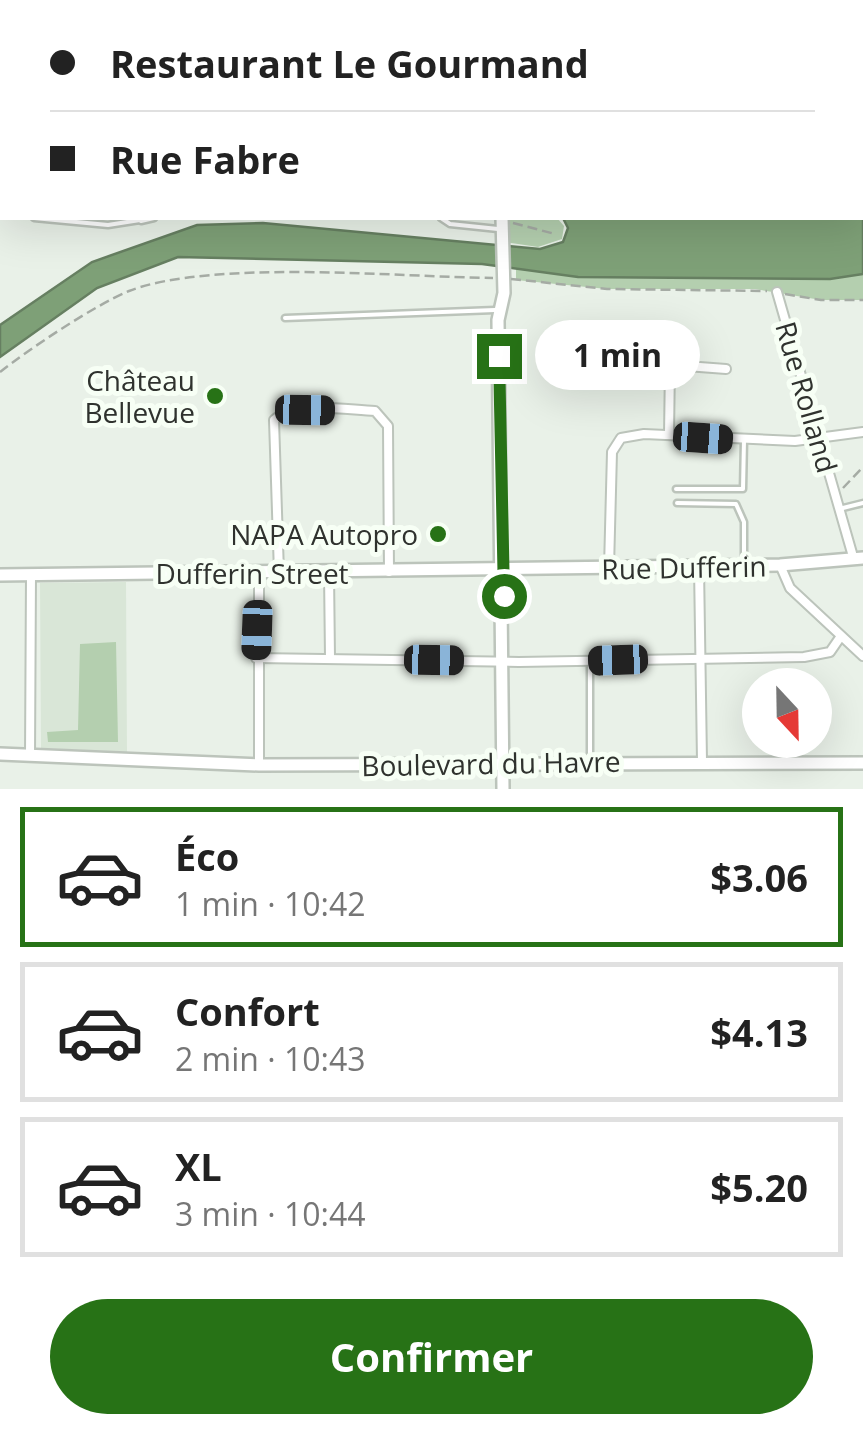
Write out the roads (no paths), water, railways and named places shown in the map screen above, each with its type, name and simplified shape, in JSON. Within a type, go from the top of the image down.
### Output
[{"type":"street","points":[[502,227],[503,789]]},
{"type":"street","name":"Rue Rolland","points":[[777,292],[835,496],[858,559]]},
{"type":"street","points":[[620,361],[726,369]]},
{"type":"street","points":[[669,435],[670,365]]},
{"type":"street","points":[[279,573],[274,420],[284,411],[375,411],[382,415],[388,432],[390,572]]},
{"type":"street","points":[[609,568],[616,443],[630,434],[744,440],[819,439],[863,432]]},
{"type":"street","name":"Rue Dufferin","points":[[504,570],[780,565],[858,559]]},
{"type":"street","points":[[780,565],[790,588],[863,656]]},
{"type":"street","points":[[699,566],[702,761]]},
{"type":"street","name":"Dufferin Street","points":[[0,576],[504,570]]},
{"type":"street","points":[[259,765],[256,658],[260,573]]},
{"type":"street","points":[[330,573],[330,658]]},
{"type":"street","points":[[30,756],[31,575]]},
{"type":"street","points":[[256,658],[590,661],[816,656],[830,652],[841,636]]},
{"type":"street","name":"Boulevard du Havre","points":[[0,754],[259,765],[863,763]]},
{"type":"lane","points":[[73,220],[100,221]]},
{"type":"lane","points":[[444,220],[450,224],[502,227]]},
{"type":"lane","points":[[285,318],[500,310]]},
{"type":"lane","points":[[676,489],[743,489],[744,440]]},
{"type":"lane","points":[[677,503],[736,504],[744,522],[744,566]]},
{"type":"lane","points":[[839,509],[863,503]]},
{"type":"lane","points":[[590,661],[590,762]]},
{"type":"place","name":"Château Bellevue","points":[[215,396]]},
{"type":"place","name":"NAPA Autopro","points":[[438,534]]}]
